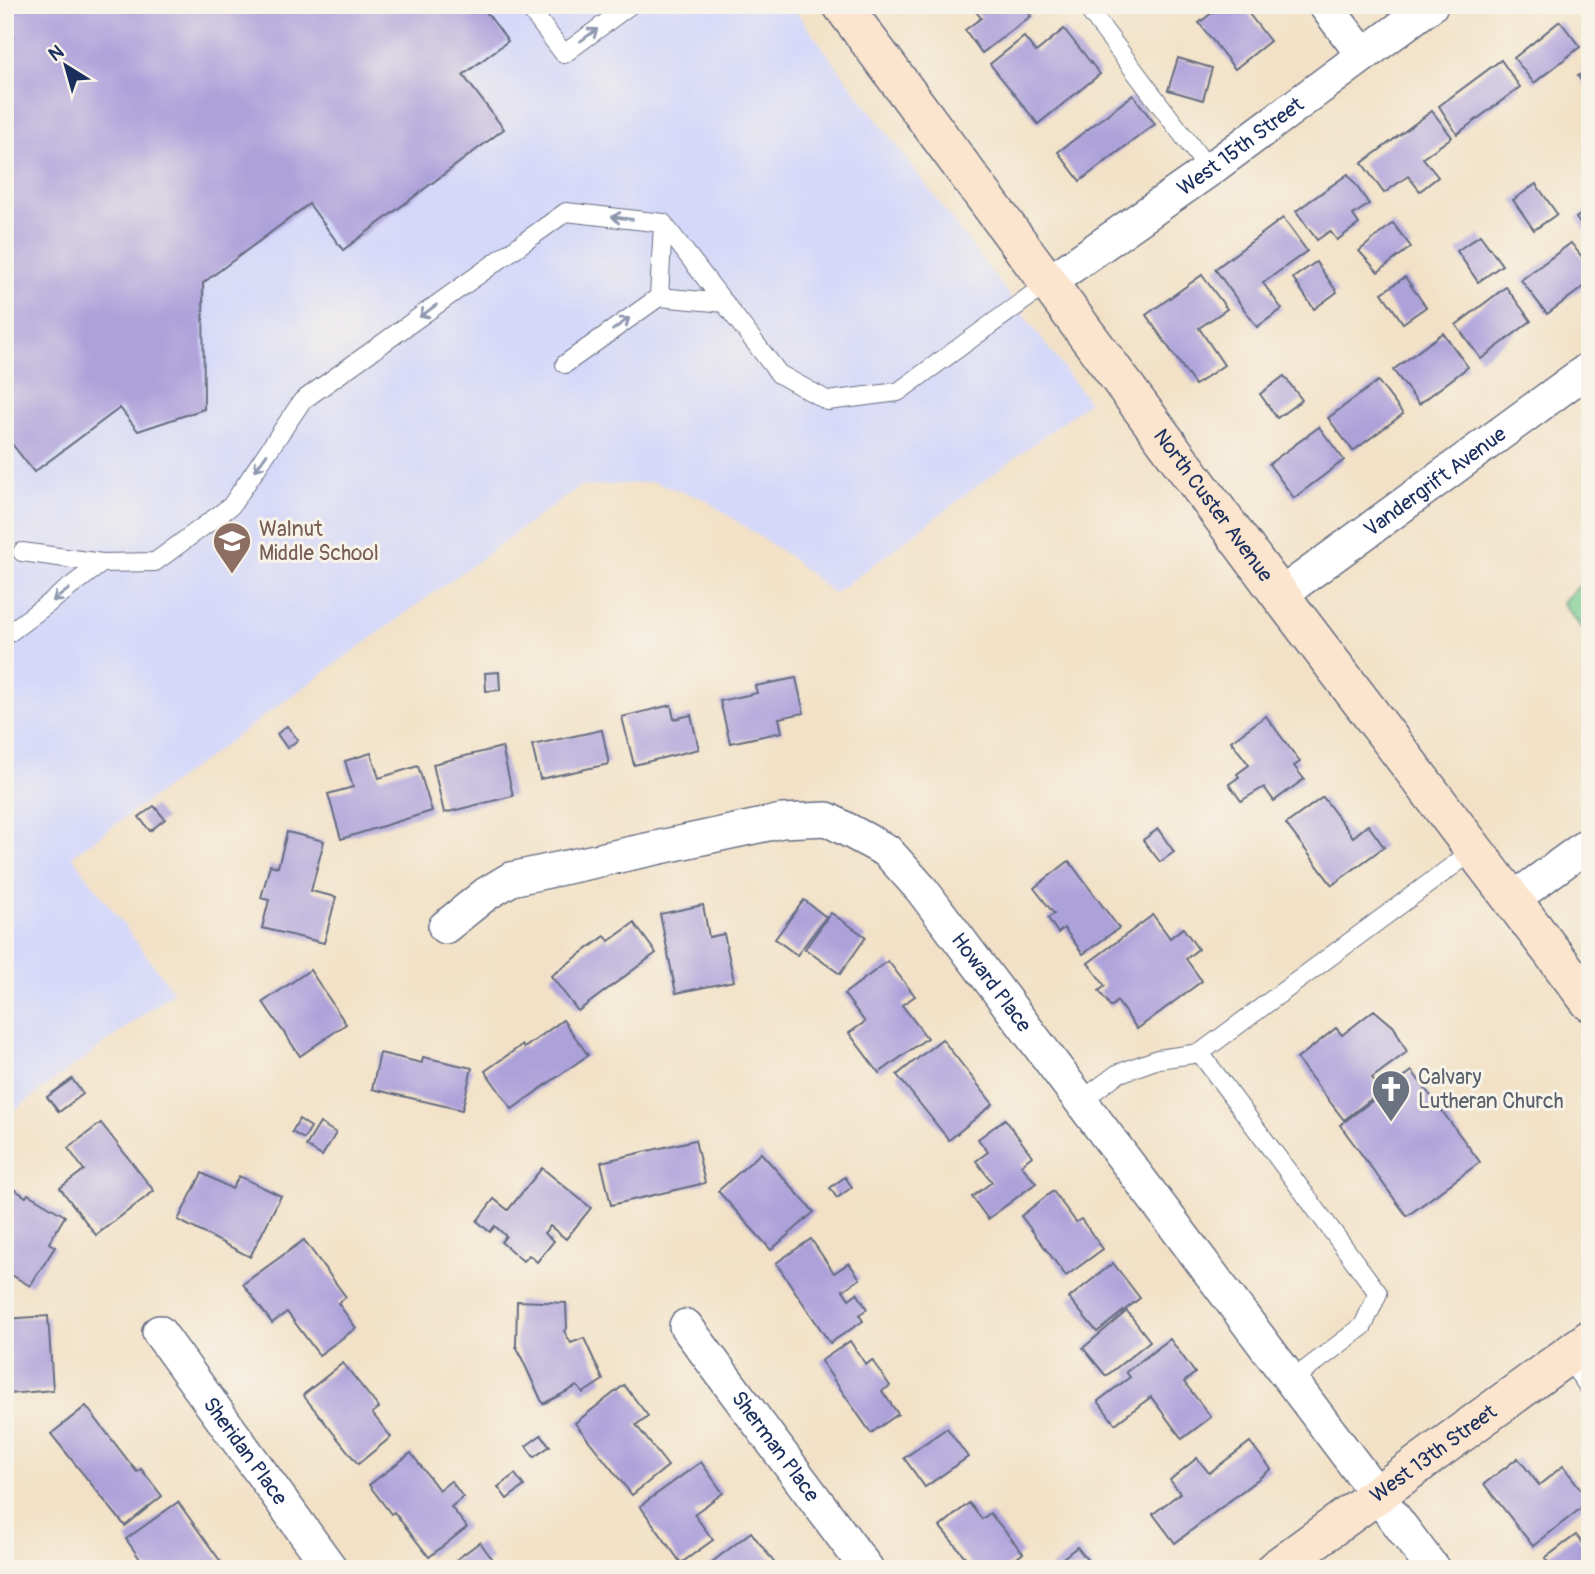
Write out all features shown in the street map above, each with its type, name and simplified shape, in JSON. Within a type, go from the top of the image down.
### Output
[{"type":"street","name":"North Custer Avenue","points":[[842,5],[1280,595],[1590,1002]]},
{"type":"street","points":[[1325,5],[1363,55]]},
{"type":"street","name":"West 15th Street","points":[[1048,283],[1209,170],[1431,5]]},
{"type":"street","name":"Vandergrift Avenue","points":[[1280,595],[1587,374]]},
{"type":"street","name":"Howard Place","points":[[445,927],[486,894],[511,879],[782,821],[827,819],[887,851],[922,890],[1433,1569]]},
{"type":"street","points":[[1512,900],[1590,843]]},
{"type":"street","name":"Sherman Place","points":[[686,1326],[867,1569]]},
{"type":"street","name":"Sheridan Place","points":[[159,1332],[331,1569]]},
{"type":"street","name":"West 13th Street","points":[[1275,1569],[1578,1348]]},
{"type":"lane","points":[[527,5],[564,54],[630,5]]},
{"type":"lane","points":[[1085,5],[1209,170]]},
{"type":"lane","points":[[22,552],[102,563],[155,562],[231,506],[302,401],[566,212],[663,223],[779,374],[828,401],[898,392],[1048,283]]},
{"type":"lane","points":[[659,297],[663,223]]},
{"type":"lane","points":[[565,364],[659,297],[725,303]]},
{"type":"lane","points":[[8,635],[102,563]]},
{"type":"lane","points":[[1081,1101],[1117,1074],[1158,1059],[1200,1053],[1474,850]]},
{"type":"lane","points":[[1200,1053],[1378,1293],[1363,1326],[1291,1381]]},
{"type":"lane","points":[[1578,1348],[1590,1389]]},
{"type":"shaded area","name":"Walnut Middle School","points":[[5,5],[791,5],[1089,402],[834,594],[787,555],[704,499],[653,482],[579,487],[72,856],[174,992],[5,1117]]},
{"type":"green space","points":[[1590,576],[1590,639],[1562,602]]},
{"type":"building","points":[[5,5],[481,5],[508,41],[463,75],[504,129],[343,250],[309,204],[203,283],[204,409],[138,431],[120,408],[34,472],[5,435],[5,43],[13,37],[5,26]]},
{"type":"building","points":[[971,5],[1023,5],[1031,16],[982,53],[965,30],[981,18]]},
{"type":"building","points":[[1222,5],[1242,5],[1270,41],[1235,69],[1199,23]]},
{"type":"building","points":[[1560,21],[1580,47],[1534,83],[1514,58]]},
{"type":"building","points":[[1064,29],[1100,74],[1038,124],[990,64],[1024,37],[1036,52]]},
{"type":"building","points":[[1178,58],[1212,68],[1203,100],[1168,90]]},
{"type":"building","points":[[1501,60],[1520,87],[1457,134],[1439,106]]},
{"type":"building","points":[[1590,68],[1590,92],[1578,76]]},
{"type":"building","points":[[1133,95],[1155,124],[1080,181],[1058,152]]},
{"type":"building","points":[[1432,111],[1452,137],[1423,158],[1438,177],[1420,191],[1408,176],[1384,193],[1362,163]]},
{"type":"building","points":[[1348,174],[1369,204],[1353,215],[1359,224],[1337,240],[1330,231],[1317,240],[1296,211]]},
{"type":"building","points":[[1536,184],[1557,214],[1534,230],[1513,200]]},
{"type":"building","points":[[1590,208],[1590,237],[1576,218]]},
{"type":"building","points":[[1283,218],[1307,251],[1263,283],[1282,309],[1257,327],[1215,269]]},
{"type":"building","points":[[1393,223],[1411,247],[1378,272],[1359,251]]},
{"type":"building","points":[[1480,235],[1502,265],[1478,282],[1457,251]]},
{"type":"building","points":[[1571,243],[1590,267],[1590,282],[1547,314],[1521,280]]},
{"type":"building","points":[[1316,262],[1337,292],[1314,309],[1293,278]]},
{"type":"building","points":[[1202,275],[1227,309],[1199,328],[1224,365],[1195,385],[1146,315]]},
{"type":"building","points":[[1405,277],[1426,307],[1403,323],[1382,293]]},
{"type":"building","points":[[1506,287],[1531,321],[1481,359],[1456,325]]},
{"type":"building","points":[[1443,333],[1468,367],[1419,404],[1393,370]]},
{"type":"building","points":[[1284,376],[1302,400],[1277,418],[1260,394]]},
{"type":"building","points":[[1378,381],[1403,414],[1353,451],[1328,418]]},
{"type":"building","points":[[1319,427],[1344,460],[1294,498],[1269,464]]},
{"type":"building","points":[[499,672],[500,690],[486,691],[485,673]]},
{"type":"building","points":[[796,678],[804,713],[779,718],[782,732],[730,743],[720,701],[757,693],[755,686]]},
{"type":"building","points":[[671,705],[674,719],[691,715],[699,749],[634,765],[622,717]]},
{"type":"building","points":[[1266,716],[1300,762],[1294,766],[1304,779],[1274,801],[1264,787],[1241,801],[1229,784],[1249,765],[1231,741]]},
{"type":"building","points":[[287,726],[298,740],[287,748],[277,734]]},
{"type":"building","points":[[602,730],[609,764],[540,779],[532,745]]},
{"type":"building","points":[[502,747],[513,796],[444,813],[433,764]]},
{"type":"building","points":[[371,753],[379,778],[418,766],[432,811],[341,839],[328,794],[353,787],[345,761]]},
{"type":"building","points":[[1323,797],[1353,837],[1368,825],[1384,847],[1332,885],[1286,824]]},
{"type":"building","points":[[154,806],[165,819],[150,831],[139,817]]},
{"type":"building","points":[[1158,829],[1174,852],[1160,862],[1143,840]]},
{"type":"building","points":[[287,832],[324,841],[311,891],[336,897],[324,943],[262,928],[269,900],[261,898],[270,865],[278,867]]},
{"type":"building","points":[[1069,861],[1119,928],[1083,954],[1064,928],[1058,933],[1048,918],[1054,914],[1034,888]]},
{"type":"building","points":[[804,900],[826,917],[797,955],[775,939]]},
{"type":"building","points":[[703,905],[709,937],[724,934],[734,981],[676,993],[660,914]]},
{"type":"building","points":[[831,913],[866,937],[840,974],[805,949]]},
{"type":"building","points":[[1153,915],[1170,938],[1183,928],[1198,949],[1186,959],[1202,981],[1137,1029],[1117,1001],[1111,1007],[1099,991],[1105,986],[1088,963]]},
{"type":"building","points":[[634,923],[656,953],[578,1011],[551,976],[605,936],[609,941]]},
{"type":"building","points":[[888,961],[915,996],[902,1005],[927,1038],[879,1073],[849,1033],[865,1022],[844,994]]},
{"type":"building","points":[[310,970],[346,1024],[300,1056],[263,1002]]},
{"type":"building","points":[[1374,1010],[1394,1027],[1407,1052],[1372,1078],[1382,1091],[1344,1120],[1297,1059],[1336,1028],[1342,1035]]},
{"type":"building","points":[[563,1020],[588,1055],[512,1109],[485,1071]]},
{"type":"building","points":[[942,1039],[993,1104],[949,1140],[897,1075]]},
{"type":"building","points":[[380,1053],[422,1063],[423,1057],[472,1068],[462,1110],[372,1089]]},
{"type":"building","points":[[1412,1071],[1480,1162],[1407,1216],[1340,1125]]},
{"type":"building","points":[[72,1079],[83,1094],[59,1112],[47,1097]]},
{"type":"building","points":[[299,1119],[311,1127],[304,1139],[292,1132]]},
{"type":"building","points":[[1005,1119],[1032,1156],[1021,1165],[1036,1183],[988,1219],[972,1197],[992,1182],[976,1161],[988,1152],[978,1139]]},
{"type":"building","points":[[101,1123],[154,1191],[96,1235],[60,1188],[84,1170],[68,1148]]},
{"type":"building","points":[[320,1123],[336,1133],[322,1156],[306,1146]]},
{"type":"building","points":[[695,1140],[705,1183],[611,1205],[601,1162]]},
{"type":"building","points":[[761,1153],[814,1212],[771,1250],[718,1191]]},
{"type":"building","points":[[542,1168],[591,1208],[566,1239],[550,1226],[544,1233],[554,1241],[537,1262],[529,1255],[523,1261],[501,1242],[506,1236],[495,1226],[490,1232],[477,1221],[494,1199],[508,1210]]},
{"type":"building","points":[[202,1173],[232,1189],[239,1176],[281,1196],[250,1257],[178,1220]]},
{"type":"building","points":[[845,1177],[852,1187],[837,1198],[830,1188]]},
{"type":"building","points":[[14,1189],[26,1197],[28,1194],[65,1216],[49,1243],[55,1247],[30,1286],[5,1271],[5,1203]]},
{"type":"building","points":[[1053,1191],[1076,1222],[1081,1219],[1103,1249],[1066,1276],[1021,1216]]},
{"type":"building","points":[[811,1239],[834,1273],[849,1263],[860,1279],[843,1290],[849,1299],[857,1293],[867,1309],[859,1315],[863,1321],[830,1343],[776,1263]]},
{"type":"building","points":[[304,1240],[346,1297],[338,1303],[356,1328],[319,1355],[287,1312],[272,1323],[243,1284]]},
{"type":"building","points":[[1113,1263],[1140,1298],[1097,1332],[1069,1298]]},
{"type":"building","points":[[517,1301],[566,1303],[567,1328],[564,1331],[571,1343],[584,1338],[603,1380],[583,1393],[577,1386],[543,1404],[516,1346]]},
{"type":"building","points":[[1127,1311],[1150,1341],[1106,1376],[1083,1348]]},
{"type":"building","points":[[48,1316],[53,1390],[9,1394],[5,1362],[5,1319]]},
{"type":"building","points":[[1170,1339],[1195,1373],[1184,1382],[1211,1417],[1182,1439],[1151,1397],[1115,1424],[1098,1401],[1130,1377],[1126,1372]]},
{"type":"building","points":[[850,1341],[866,1365],[872,1360],[890,1386],[882,1391],[898,1414],[871,1433],[821,1361]]},
{"type":"building","points":[[343,1363],[379,1408],[372,1413],[391,1437],[358,1464],[303,1395]]},
{"type":"building","points":[[624,1385],[648,1416],[636,1425],[668,1466],[632,1495],[575,1423]]},
{"type":"building","points":[[86,1406],[137,1472],[141,1469],[162,1496],[125,1526],[51,1434]]},
{"type":"building","points":[[947,1428],[968,1457],[925,1487],[904,1458]]},
{"type":"building","points":[[541,1435],[550,1446],[534,1457],[526,1446]]},
{"type":"building","points":[[1250,1442],[1271,1469],[1175,1543],[1153,1514],[1180,1493],[1170,1480],[1197,1458],[1209,1473]]},
{"type":"building","points":[[411,1453],[439,1490],[451,1481],[463,1497],[451,1507],[467,1527],[429,1557],[369,1485]]},
{"type":"building","points":[[1518,1458],[1539,1485],[1563,1466],[1590,1501],[1533,1546],[1484,1484]]},
{"type":"building","points":[[701,1462],[723,1493],[694,1514],[713,1540],[681,1563],[640,1506]]},
{"type":"building","points":[[515,1474],[524,1486],[507,1499],[498,1487]]},
{"type":"building","points":[[178,1502],[226,1569],[147,1569],[126,1539]]},
{"type":"building","points":[[969,1503],[982,1519],[990,1513],[1023,1553],[1004,1569],[975,1569],[940,1527]]},
{"type":"building","points":[[751,1532],[779,1569],[703,1569]]},
{"type":"building","points":[[1576,1535],[1590,1553],[1590,1569],[1553,1569],[1545,1558]]},
{"type":"building","points":[[480,1542],[492,1559],[481,1567],[483,1569],[444,1569]]},
{"type":"building","points":[[1077,1547],[1095,1569],[1049,1569]]},
{"type":"place","name":"Walnut Middle School","points":[[232,575]]},
{"type":"place","name":"Calvary Lutheran Church","points":[[1391,1123]]}]
